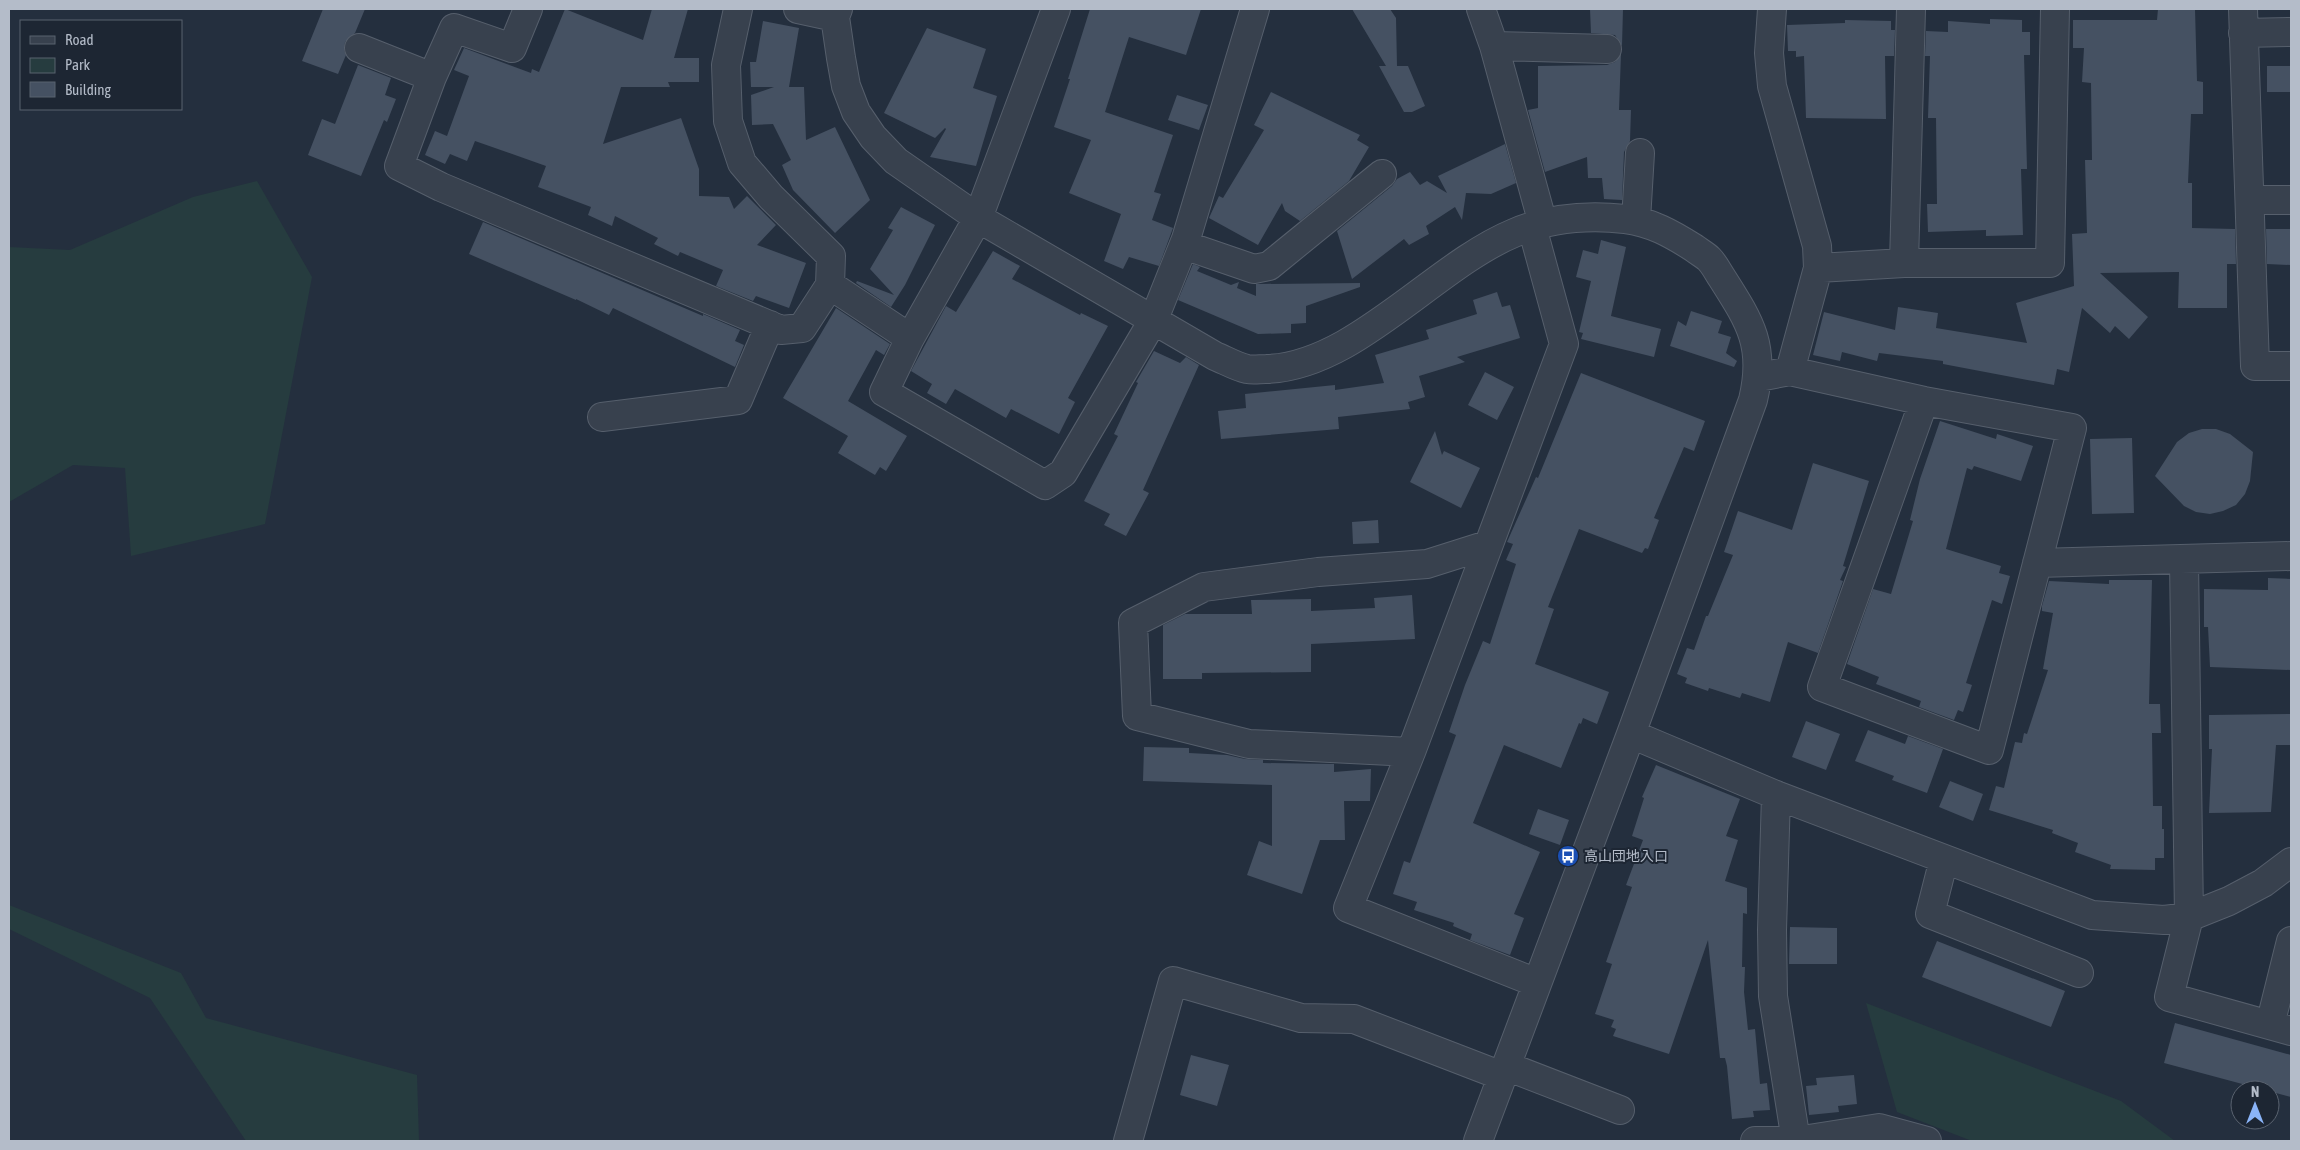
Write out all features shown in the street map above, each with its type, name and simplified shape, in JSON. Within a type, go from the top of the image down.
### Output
[{"type":"street","points":[[528,9],[512,48],[454,28],[432,77],[399,166],[441,187],[781,330],[802,328],[830,285],[831,256],[772,197],[742,163],[728,121],[726,65],[738,9]]},
{"type":"street","points":[[798,9],[837,13],[846,86],[856,112],[872,137],[896,162],[978,218],[1216,356],[1247,369],[1275,368],[1297,364],[1331,351],[1357,337],[1456,265],[1515,233],[1570,218],[1611,217],[1636,220],[1672,234],[1710,259],[1747,318],[1755,340],[1759,377],[1753,400],[1631,734],[1536,982],[1478,1141]]},
{"type":"street","points":[[1056,9],[978,218],[910,338],[884,392],[1045,485],[1063,473],[1154,320],[1184,245],[1255,9]]},
{"type":"street","points":[[1481,9],[1494,46],[1564,344],[1487,545],[1411,752],[1348,908],[1536,982]]},
{"type":"street","points":[[1772,9],[1769,53],[1772,86],[1817,246],[1818,268],[1790,371]]},
{"type":"street","points":[[1904,263],[1911,9]]},
{"type":"street","points":[[1818,268],[1904,263],[2050,263],[2055,9]]},
{"type":"street","points":[[2291,32],[2243,21],[2251,200],[2255,366],[2291,366]]},
{"type":"street","points":[[1494,46],[1607,48]]},
{"type":"street","points":[[359,48],[432,77]]},
{"type":"street","points":[[1636,220],[1640,153]]},
{"type":"street","points":[[1184,245],[1254,269],[1269,266],[1382,174]]},
{"type":"street","points":[[2251,200],[2291,200]]},
{"type":"street","points":[[830,285],[910,338]]},
{"type":"street","points":[[602,417],[738,400],[770,325]]},
{"type":"street","points":[[1759,377],[1790,371],[1924,401],[2072,428],[1988,750],[1822,687],[1924,401]]},
{"type":"street","points":[[1411,752],[1249,744],[1137,716],[1133,623],[1204,586],[1318,572],[1427,564],[1487,545]]},
{"type":"street","points":[[2037,563],[2291,556]]},
{"type":"street","points":[[2184,560],[2189,917],[2169,997],[2281,1028],[2291,941]]},
{"type":"street","points":[[1631,734],[1776,795],[2092,915],[2164,920],[2189,917],[2229,901],[2263,883],[2291,862]]},
{"type":"street","points":[[1776,795],[1772,930],[1773,996],[1796,1140]]},
{"type":"street","points":[[1944,859],[1930,914],[2079,973]]},
{"type":"street","points":[[1128,1141],[1173,981],[1301,1018],[1354,1019],[1620,1110]]},
{"type":"street","points":[[1755,1141],[1796,1140],[1879,1128],[1927,1141]]},
{"type":"green space","points":[[257,181],[312,277],[265,524],[131,556],[125,468],[73,465],[9,502],[9,247],[70,250],[193,197]]},
{"type":"green space","points":[[9,905],[181,973],[206,1018],[417,1075],[419,1141],[246,1141],[150,998],[9,929]]},
{"type":"green space","points":[[1866,1003],[2121,1101],[2175,1141],[1972,1141],[1897,1112]]},
{"type":"building","points":[[323,9],[365,9],[355,33],[345,42],[344,50],[346,55],[338,74],[302,61]]},
{"type":"building","points":[[565,9],[643,40],[652,9],[688,9],[674,58],[699,58],[699,82],[668,82],[670,87],[621,87],[603,144],[681,118],[699,169],[699,196],[729,197],[734,209],[747,196],[776,225],[757,245],[806,263],[789,308],[756,296],[753,301],[716,286],[723,270],[680,252],[678,256],[654,244],[658,238],[615,216],[612,226],[588,215],[591,207],[538,187],[546,166],[475,141],[467,161],[450,154],[445,164],[425,155],[435,131],[447,136],[469,76],[454,70],[464,48],[531,73],[532,69],[539,72]]},
{"type":"building","points":[[1090,9],[1201,9],[1186,55],[1129,37],[1105,112],[1173,135],[1154,192],[1161,194],[1152,220],[1173,228],[1159,266],[1129,257],[1123,269],[1104,261],[1121,214],[1069,193],[1091,140],[1054,127]]},
{"type":"building","points":[[1352,9],[1390,9],[1396,18],[1397,66],[1408,66],[1425,106],[1412,112],[1404,112],[1379,66],[1386,66]]},
{"type":"building","points":[[1590,9],[1623,9],[1622,46],[1615,35],[1591,33]]},
{"type":"building","points":[[2158,9],[2195,9],[2197,81],[2203,82],[2203,114],[2191,114],[2188,183],[2192,183],[2192,228],[2235,229],[2236,264],[2227,264],[2227,308],[2178,308],[2179,272],[2100,273],[2148,317],[2129,339],[2115,326],[2110,333],[2082,308],[2069,372],[2057,369],[2054,385],[1943,364],[1943,361],[1879,353],[1877,361],[1842,352],[1840,361],[1813,355],[1824,312],[1895,330],[1898,307],[1938,313],[1936,328],[2027,343],[2016,303],[2074,286],[2072,234],[2087,233],[2085,160],[2092,160],[2091,83],[2082,82],[2084,48],[2073,48],[2073,20],[2157,20]]},
{"type":"building","points":[[1990,19],[2022,20],[2022,32],[2030,32],[2030,55],[2024,55],[2027,169],[2021,169],[2023,235],[1986,236],[1986,230],[1928,232],[1927,204],[1937,204],[1936,118],[1928,118],[1930,56],[1925,56],[1926,31],[1948,32],[1948,21],[1990,24]]},
{"type":"building","points":[[1845,20],[1891,21],[1891,30],[1895,30],[1894,56],[1885,56],[1886,119],[1806,118],[1804,56],[1796,57],[1796,51],[1788,51],[1787,25],[1845,23]]},
{"type":"building","points":[[763,21],[799,28],[789,87],[804,87],[806,140],[835,127],[870,200],[835,233],[793,190],[782,165],[791,160],[773,124],[752,125],[751,95],[774,87],[751,87],[750,62],[756,62]]},
{"type":"building","points":[[927,28],[986,49],[973,88],[997,96],[976,166],[930,157],[945,128],[935,138],[884,113]]},
{"type":"building","points":[[1621,54],[1619,110],[1631,110],[1630,141],[1624,152],[1622,200],[1604,199],[1602,178],[1588,178],[1587,157],[1545,172],[1528,110],[1538,108],[1538,66],[1607,65],[1615,62]]},
{"type":"building","points":[[358,65],[391,78],[385,95],[396,99],[387,122],[384,120],[361,176],[308,155],[322,119],[335,124]]},
{"type":"building","points":[[2267,66],[2291,66],[2291,92],[2267,92]]},
{"type":"building","points":[[1271,92],[1360,135],[1357,140],[1369,147],[1349,181],[1300,221],[1285,211],[1282,203],[1258,245],[1209,218],[1219,196],[1223,198],[1264,130],[1254,125]]},
{"type":"building","points":[[1177,95],[1208,105],[1199,130],[1168,120]]},
{"type":"building","points":[[1505,144],[1516,183],[1491,194],[1466,193],[1462,220],[1455,207],[1426,226],[1429,234],[1409,245],[1404,239],[1352,279],[1337,231],[1392,186],[1397,179],[1410,172],[1420,185],[1427,181],[1447,193],[1438,176]]},
{"type":"building","points":[[901,207],[935,225],[905,285],[891,307],[856,283],[857,281],[894,295],[870,269],[893,230],[888,228]]},
{"type":"building","points":[[483,222],[740,330],[735,341],[744,345],[735,367],[613,308],[609,315],[469,254]]},
{"type":"building","points":[[2266,229],[2291,229],[2291,265],[2267,264]]},
{"type":"building","points":[[1601,240],[1626,247],[1611,316],[1661,329],[1654,357],[1581,339],[1583,333],[1579,332],[1591,281],[1576,277],[1583,250],[1598,254]]},
{"type":"building","points":[[993,251],[1020,266],[1012,279],[1080,315],[1081,313],[1108,326],[1068,398],[1075,402],[1059,434],[1011,409],[1006,418],[955,389],[946,404],[927,393],[932,384],[911,371],[946,306],[956,312]]},
{"type":"building","points":[[1193,264],[1200,267],[1197,271],[1231,285],[1239,282],[1237,288],[1256,296],[1256,284],[1360,283],[1360,287],[1306,306],[1306,323],[1291,324],[1291,333],[1258,334],[1178,300]]},
{"type":"building","points":[[1497,292],[1502,307],[1510,305],[1520,338],[1457,357],[1465,362],[1419,376],[1425,397],[1408,402],[1410,409],[1338,417],[1339,429],[1221,439],[1218,411],[1246,408],[1245,394],[1335,385],[1335,390],[1384,383],[1375,355],[1429,339],[1426,330],[1477,314],[1473,300]]},
{"type":"building","points":[[836,308],[890,344],[884,355],[876,350],[848,401],[907,436],[886,471],[880,467],[875,475],[838,453],[848,436],[783,398]]},
{"type":"building","points":[[1691,311],[1722,321],[1718,333],[1731,337],[1726,353],[1737,361],[1734,367],[1670,346],[1678,321],[1686,326]]},
{"type":"building","points":[[1154,351],[1180,363],[1186,357],[1199,365],[1143,490],[1149,493],[1126,536],[1104,525],[1110,514],[1084,501],[1118,436],[1114,434],[1138,383],[1136,382]]},
{"type":"building","points":[[1485,372],[1514,387],[1497,420],[1468,405]]},
{"type":"building","points":[[1581,373],[1705,421],[1694,451],[1684,447],[1654,518],[1659,520],[1648,549],[1645,548],[1642,553],[1579,529],[1548,607],[1554,609],[1535,664],[1609,692],[1597,724],[1583,718],[1581,724],[1579,723],[1561,768],[1504,745],[1473,823],[1540,852],[1514,914],[1524,918],[1510,955],[1470,940],[1472,934],[1453,926],[1454,923],[1414,910],[1417,902],[1393,894],[1404,861],[1410,863],[1456,735],[1449,732],[1465,685],[1483,641],[1490,644],[1516,564],[1506,560],[1513,544],[1507,542],[1536,477],[1538,478]]},
{"type":"building","points":[[1940,421],[1996,439],[1997,434],[2033,446],[2021,481],[1974,466],[1972,470],[1967,468],[1946,549],[2001,566],[1999,573],[2010,576],[2002,604],[1992,600],[1966,683],[1972,685],[1963,712],[1958,710],[1954,720],[1919,707],[1921,701],[1876,684],[1879,677],[1847,664],[1873,589],[1891,594],[1913,521],[1910,520],[1920,479]]},
{"type":"building","points":[[2202,429],[2216,429],[2230,434],[2253,452],[2250,481],[2245,494],[2236,505],[2210,514],[2196,512],[2184,506],[2155,476],[2177,442],[2189,433]]},
{"type":"building","points":[[1435,431],[1442,455],[1444,451],[1480,468],[1461,508],[1410,482]]},
{"type":"building","points":[[2132,438],[2134,513],[2092,514],[2090,439]]},
{"type":"building","points":[[1813,463],[1869,481],[1843,566],[1846,567],[1840,580],[1843,581],[1818,653],[1788,642],[1770,702],[1742,693],[1740,698],[1709,688],[1708,691],[1685,683],[1687,678],[1677,674],[1687,648],[1694,650],[1706,616],[1708,616],[1733,555],[1724,552],[1738,511],[1792,530]]},
{"type":"building","points":[[1378,520],[1379,543],[1353,544],[1352,522]]},
{"type":"building","points":[[2268,578],[2291,579],[2291,670],[2210,667],[2208,627],[2204,627],[2204,589],[2268,590]]},
{"type":"building","points":[[2109,580],[2152,580],[2149,704],[2160,704],[2161,733],[2152,733],[2153,806],[2162,806],[2162,829],[2164,829],[2164,858],[2155,858],[2155,870],[2110,869],[2111,865],[2075,852],[2078,843],[2052,833],[2053,830],[1989,810],[1996,786],[2004,788],[2015,742],[2022,743],[2024,733],[2027,734],[2048,670],[2043,669],[2053,613],[2042,611],[2042,606],[2049,581],[2109,584]]},
{"type":"building","points":[[1412,595],[1415,639],[1311,644],[1311,672],[1202,673],[1202,679],[1163,679],[1163,625],[1185,614],[1252,614],[1251,600],[1311,599],[1311,611],[1375,608],[1374,598]]},
{"type":"building","points":[[2291,714],[2291,745],[2276,745],[2271,812],[2209,813],[2212,749],[2209,749],[2209,715]]},
{"type":"building","points":[[1806,721],[1840,734],[1826,770],[1792,757]]},
{"type":"building","points":[[1868,730],[1905,744],[1908,736],[1943,749],[1927,793],[1892,780],[1894,776],[1855,761]]},
{"type":"building","points":[[1144,747],[1189,748],[1189,753],[1227,755],[1263,760],[1263,763],[1334,764],[1334,772],[1371,769],[1370,801],[1344,801],[1345,840],[1320,840],[1302,894],[1247,875],[1259,841],[1272,846],[1272,785],[1143,781]]},
{"type":"building","points":[[1656,765],[1740,799],[1726,836],[1738,840],[1725,881],[1747,888],[1747,914],[1743,913],[1742,967],[1745,967],[1744,992],[1748,1030],[1755,1029],[1760,1084],[1767,1083],[1770,1110],[1753,1111],[1754,1117],[1732,1119],[1727,1066],[1725,1058],[1720,1058],[1708,940],[1669,1054],[1613,1036],[1616,1029],[1611,1027],[1614,1020],[1595,1014],[1612,964],[1606,962],[1632,887],[1626,885],[1643,840],[1632,836],[1644,798],[1642,797]]},
{"type":"building","points":[[1950,781],[1983,794],[1973,821],[1939,807]]},
{"type":"building","points":[[1538,809],[1569,820],[1560,845],[1529,834]]},
{"type":"building","points":[[1790,927],[1837,928],[1837,964],[1789,964]]},
{"type":"building","points":[[1937,941],[2065,991],[2051,1027],[1922,977]]},
{"type":"building","points":[[2175,1023],[2291,1055],[2291,1097],[2280,1094],[2280,1080],[2230,1081],[2164,1063]]},
{"type":"building","points":[[1191,1055],[1229,1065],[1217,1106],[1180,1095]]},
{"type":"building","points":[[1854,1075],[1857,1104],[1838,1106],[1839,1112],[1809,1115],[1806,1086],[1817,1085],[1816,1078]]},
{"type":"place","name":"高山団地入口","points":[[1568,856]]}]
